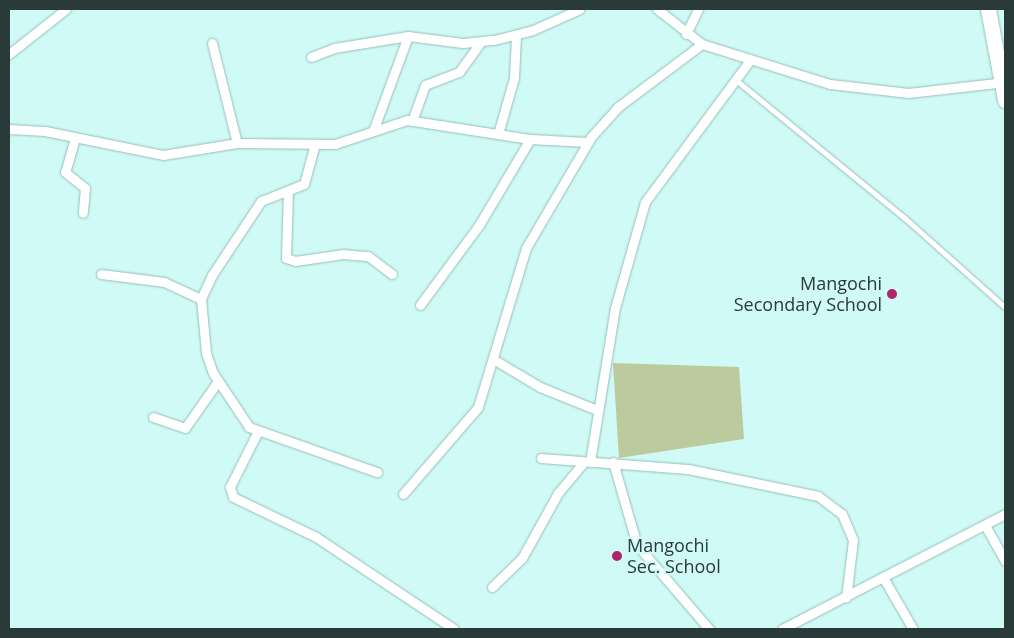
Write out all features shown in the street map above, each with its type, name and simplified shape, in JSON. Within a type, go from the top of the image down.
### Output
[{"type":"highway","points":[[988,9],[1004,82],[1005,100]]},
{"type":"street","points":[[9,54],[66,9]]},
{"type":"street","points":[[311,57],[334,48],[408,36],[480,43],[516,36],[580,9]]},
{"type":"street","points":[[657,9],[686,34],[702,44],[817,80],[875,91],[931,91],[1004,82]]},
{"type":"street","points":[[686,34],[698,9]]},
{"type":"street","points":[[373,131],[408,36]]},
{"type":"street","points":[[498,134],[514,78],[516,36]]},
{"type":"street","points":[[412,121],[425,85],[461,70],[480,43]]},
{"type":"street","points":[[212,44],[237,143]]},
{"type":"street","points":[[403,494],[471,419],[484,396],[526,248],[588,142],[618,107],[702,44]]},
{"type":"street","points":[[492,588],[528,550],[558,493],[587,462],[615,308],[645,202],[750,60]]},
{"type":"street","points":[[9,129],[75,138],[163,155],[237,143],[315,144],[356,139],[392,122],[412,121],[530,140],[588,142]]},
{"type":"street","points":[[75,138],[65,172],[85,188],[83,213]]},
{"type":"street","points":[[420,305],[479,225],[530,140]]},
{"type":"street","points":[[315,144],[310,175],[288,191],[256,207],[201,299],[206,353],[218,381],[240,419],[258,430],[377,472]]},
{"type":"street","points":[[288,191],[286,258],[295,261],[342,254],[368,256],[392,274]]},
{"type":"street","points":[[101,274],[164,282],[201,299]]},
{"type":"street","points":[[493,359],[540,388],[597,410]]},
{"type":"street","points":[[153,417],[185,428],[218,381]]},
{"type":"street","points":[[258,430],[230,487],[233,497],[316,537],[454,629]]},
{"type":"street","points":[[541,458],[613,462],[698,471],[818,496],[842,514],[853,540],[846,598]]},
{"type":"street","points":[[613,462],[641,552],[709,629]]},
{"type":"street","points":[[782,629],[884,579],[1005,514]]},
{"type":"street","points":[[985,525],[1005,561]]},
{"type":"street","points":[[884,579],[913,629]]},
{"type":"lane","points":[[735,80],[905,218],[1005,307]]},
{"type":"green space","points":[[613,363],[739,367],[744,439],[619,458]]},
{"type":"place","name":"Mangochi Secondary School","points":[[892,294]]},
{"type":"place","name":"Mangochi Sec. School","points":[[617,556]]}]
